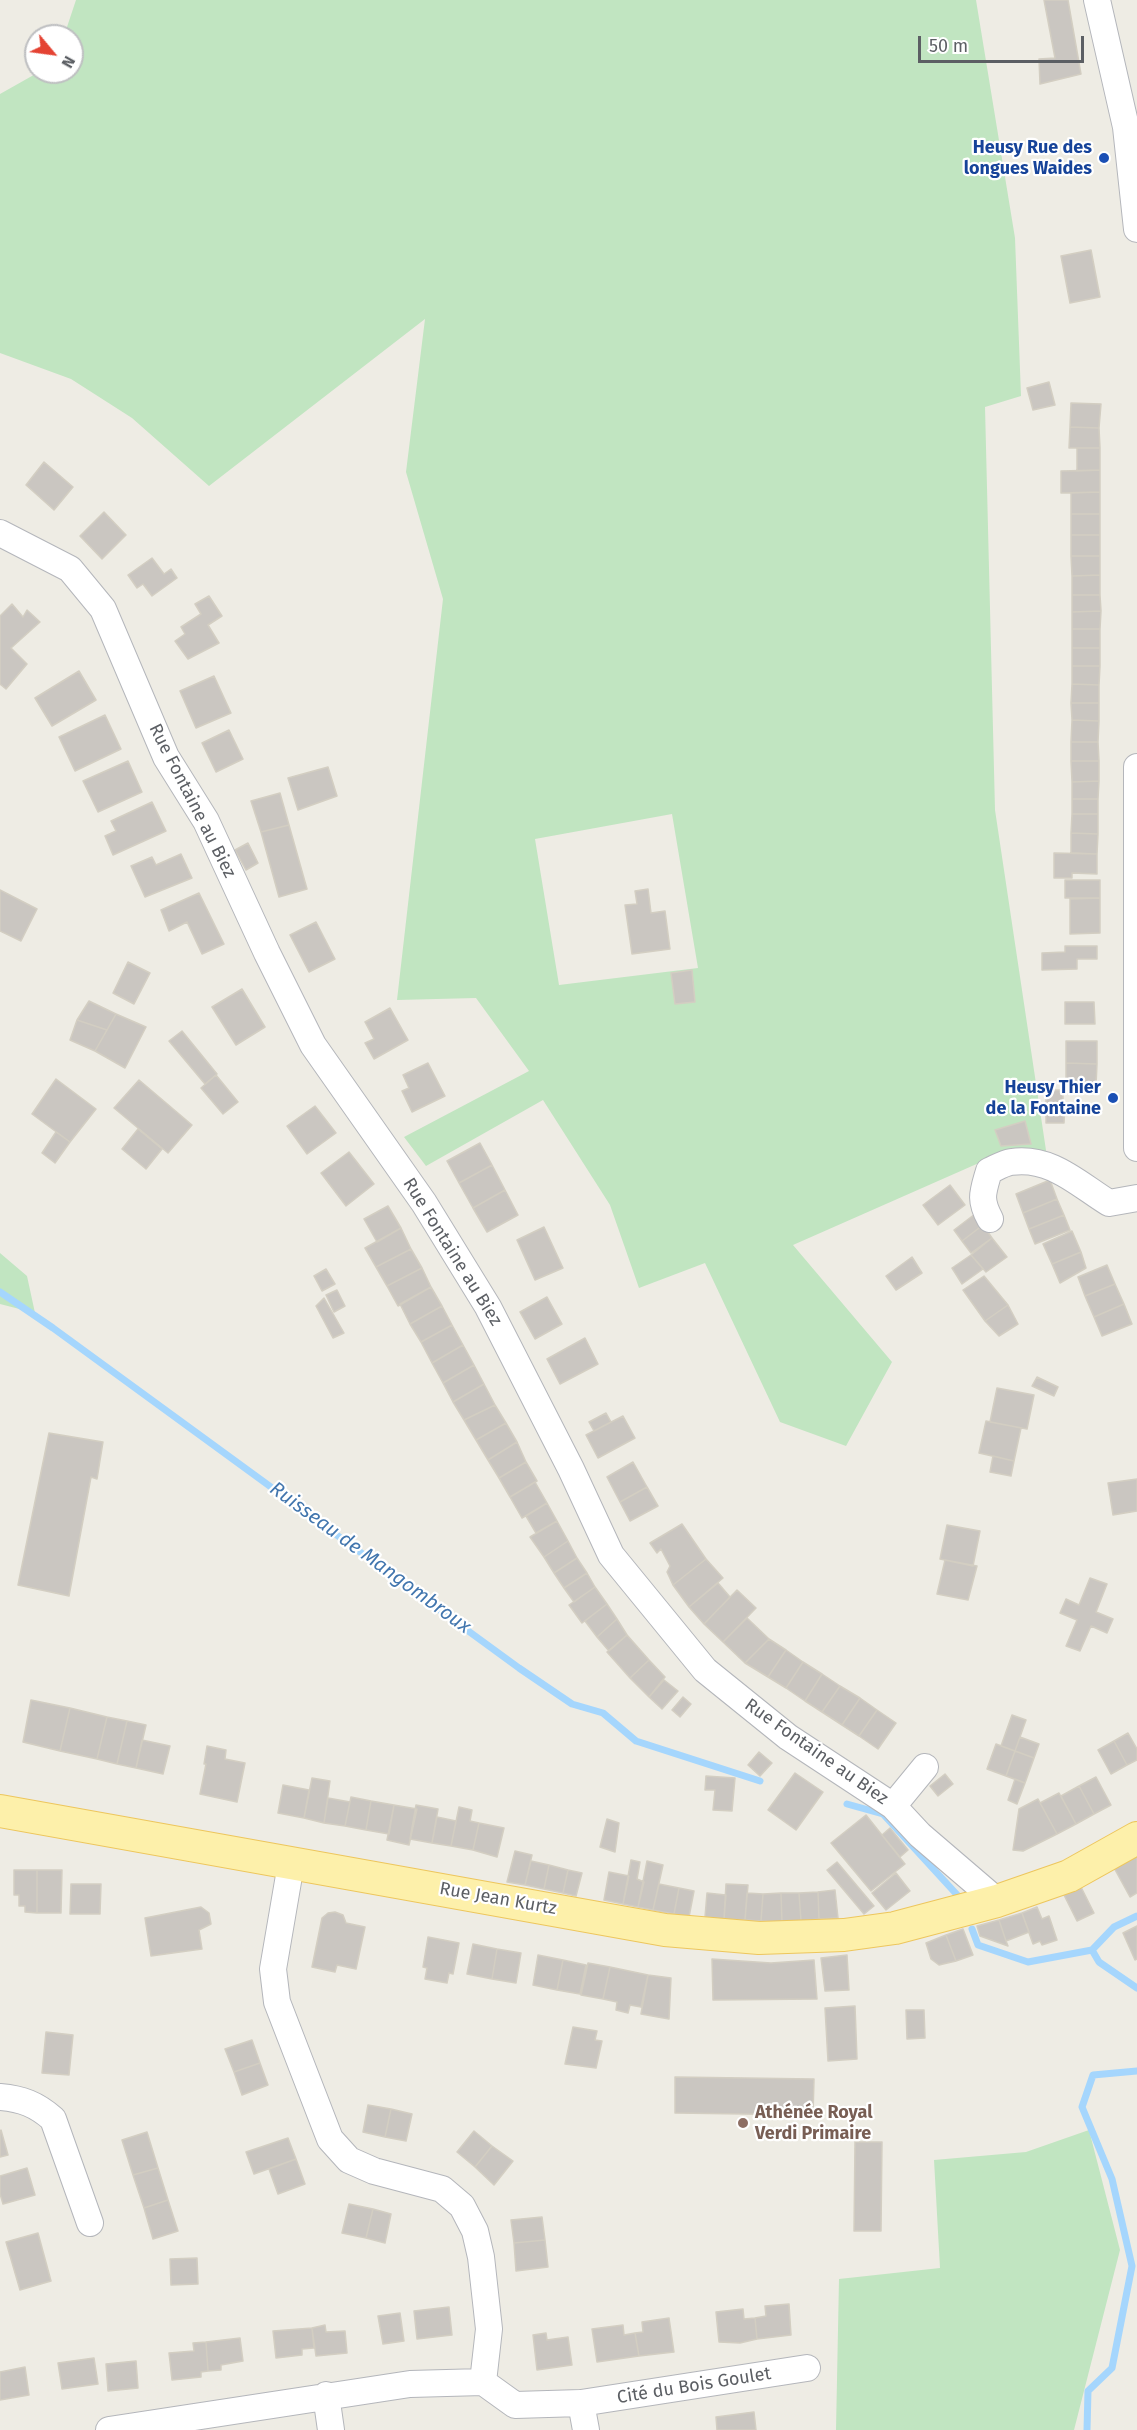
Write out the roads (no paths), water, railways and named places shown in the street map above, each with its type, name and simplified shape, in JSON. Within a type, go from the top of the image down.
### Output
[{"type":"main road","name":"Rue Jean Kurtz","points":[[0,1811],[665,1930],[759,1938],[844,1935],[895,1928],[997,1901],[1069,1876],[1137,1838]]},
{"type":"street","points":[[1097,0],[1126,127],[1137,229]]},
{"type":"street","name":"Rue Fontaine au Biez","points":[[0,533],[70,569],[104,609],[166,757],[206,821],[267,953],[313,1045],[424,1203],[488,1306],[571,1469],[611,1555],[705,1670],[788,1737],[893,1806],[920,1835],[997,1901]]},
{"type":"street","points":[[1137,767],[1137,1148]]},
{"type":"street","points":[[990,1219],[984,1209],[982,1195],[989,1172],[1010,1161],[1037,1163],[1059,1169],[1109,1203],[1137,1198]]},
{"type":"street","points":[[893,1806],[926,1767]]},
{"type":"street","points":[[109,2430],[326,2395],[410,2384],[483,2382],[489,2329],[482,2267],[475,2231],[462,2206],[442,2189],[374,2171],[348,2160],[330,2139],[277,2002],[273,1969],[291,1864]]},
{"type":"street","points":[[0,2097],[22,2099],[39,2107],[53,2119],[90,2223]]},
{"type":"street","name":"Cité du Bois Goulet","points":[[483,2382],[515,2405],[581,2403],[807,2368]]},
{"type":"street","points":[[326,2395],[331,2430]]},
{"type":"street","points":[[581,2403],[586,2430]]},
{"type":"waterway","name":"Ruisseau de Mangombroux","points":[[0,1292],[572,1704],[603,1713],[636,1741],[760,1781]]},
{"type":"waterway","name":"Ruisseau de Mangombroux","points":[[847,1804],[883,1814],[960,1898]]},
{"type":"waterway","name":"Ruisseau de Mangombroux","points":[[972,1929],[978,1945],[1028,1962],[1092,1950],[1114,1927],[1137,1916]]},
{"type":"waterway","points":[[1092,1950],[1099,1962],[1137,1988]]},
{"type":"waterway","points":[[1087,2430],[1088,2391],[1112,2368],[1132,2266],[1112,2179],[1082,2107],[1093,2075],[1137,2071]]},
{"type":"place","name":"Heusy Rue des longues Waides","points":[[1104,158]]},
{"type":"place","name":"Heusy Thier de la Fontaine","points":[[1113,1098]]},
{"type":"place","name":"Athénée Royal Verdi Primaire","points":[[743,2123]]}]
